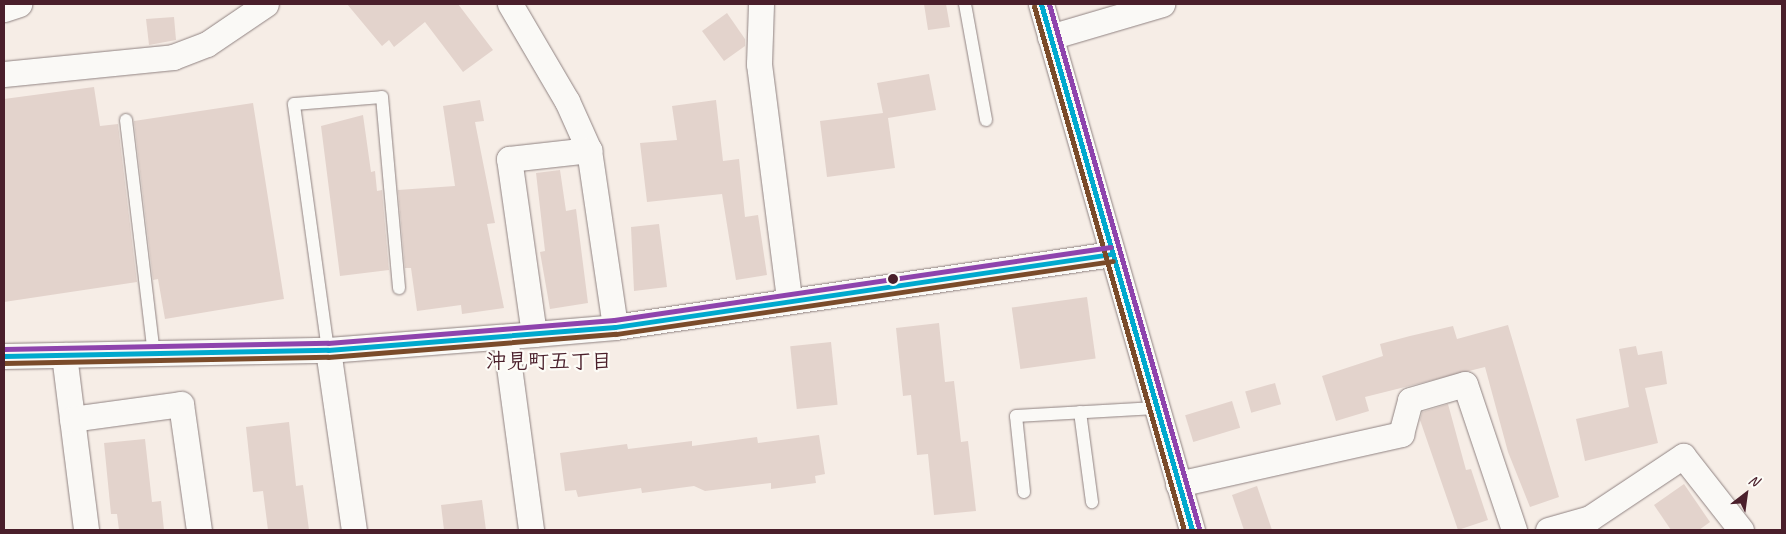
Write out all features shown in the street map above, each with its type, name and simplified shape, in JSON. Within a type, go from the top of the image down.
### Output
[{"type":"street","points":[[4,9],[19,4]]},
{"type":"street","points":[[4,74],[173,57],[207,44],[266,4]]},
{"type":"street","points":[[510,4],[567,101],[589,150],[615,327]]},
{"type":"street","points":[[761,4],[759,64],[789,299]]},
{"type":"street","points":[[1041,4],[1192,530]]},
{"type":"street","points":[[1050,37],[1162,4]]},
{"type":"street","points":[[534,334],[509,160],[589,150]]},
{"type":"street","points":[[4,356],[328,350],[615,327],[789,299],[1112,254]]},
{"type":"street","points":[[506,337],[532,530]]},
{"type":"street","points":[[328,350],[354,530]]},
{"type":"street","points":[[64,355],[86,530]]},
{"type":"street","points":[[1178,484],[1401,434],[1410,400],[1465,384],[1514,530]]},
{"type":"street","points":[[72,419],[181,404],[200,530]]},
{"type":"street","points":[[1548,530],[1594,524],[1684,456],[1741,530]]},
{"type":"lane","points":[[965,4],[986,120]]},
{"type":"lane","points":[[328,350],[294,104],[382,97],[399,288]]},
{"type":"lane","points":[[126,120],[154,354]]},
{"type":"lane","points":[[1024,492],[1016,416],[1156,408]]},
{"type":"lane","points":[[1080,412],[1092,502]]},
{"type":"building","points":[[347,4],[458,4],[493,50],[463,72],[425,22],[394,47],[389,40],[382,46]]},
{"type":"building","points":[[924,4],[946,4],[950,27],[928,30]]},
{"type":"building","points":[[727,13],[745,39],[745,46],[724,61],[702,31]]},
{"type":"building","points":[[174,17],[176,40],[149,45],[146,19]]},
{"type":"building","points":[[929,74],[936,110],[888,118],[895,168],[827,177],[820,121],[883,113],[877,83]]},
{"type":"building","points":[[94,87],[100,126],[118,124],[137,282],[4,302],[4,99]]},
{"type":"building","points":[[480,100],[484,121],[475,122],[495,223],[487,224],[504,308],[462,314],[461,305],[417,311],[411,268],[405,268],[398,190],[455,186],[443,106]]},
{"type":"building","points":[[716,100],[723,161],[739,159],[745,217],[758,215],[767,275],[736,280],[722,194],[647,202],[640,143],[677,140],[672,106]]},
{"type":"building","points":[[253,103],[284,299],[165,319],[158,279],[153,280],[134,121]]},
{"type":"building","points":[[363,115],[371,172],[375,171],[377,191],[382,190],[389,270],[340,276],[321,126]]},
{"type":"building","points":[[560,170],[566,211],[576,209],[588,303],[550,309],[540,252],[545,251],[536,173]]},
{"type":"building","points":[[659,224],[667,287],[634,291],[631,227]]},
{"type":"building","points":[[1087,297],[1096,358],[1020,369],[1012,308]]},
{"type":"building","points":[[939,323],[945,382],[954,381],[961,442],[968,441],[976,511],[934,515],[928,454],[917,455],[911,395],[903,396],[896,328]]},
{"type":"building","points":[[1508,325],[1559,497],[1530,507],[1508,452],[1485,367],[1365,397],[1369,411],[1336,421],[1322,376],[1383,356],[1380,344],[1453,326],[1457,339]]},
{"type":"building","points":[[831,342],[838,405],[797,409],[790,346]]},
{"type":"building","points":[[1636,346],[1638,355],[1662,351],[1667,384],[1645,388],[1658,443],[1585,461],[1576,419],[1629,407],[1619,349]]},
{"type":"building","points":[[1275,383],[1281,404],[1251,413],[1245,392]]},
{"type":"building","points":[[1232,401],[1240,428],[1193,442],[1185,415]]},
{"type":"building","points":[[1448,404],[1466,470],[1471,469],[1488,520],[1458,530],[1420,420],[1422,412]]},
{"type":"building","points":[[289,422],[296,486],[303,485],[309,530],[268,530],[263,491],[253,492],[246,427]]},
{"type":"building","points":[[819,435],[825,474],[815,476],[816,483],[771,489],[771,483],[705,491],[694,486],[642,493],[641,488],[578,497],[576,490],[565,491],[560,453],[627,444],[628,449],[692,441],[692,446],[757,437],[758,443]]},
{"type":"building","points":[[145,439],[152,502],[161,501],[164,530],[119,530],[117,514],[111,514],[104,443]]},
{"type":"building","points":[[1684,484],[1710,522],[1699,530],[1671,530],[1654,505]]},
{"type":"building","points":[[1257,486],[1272,530],[1244,530],[1232,495]]},
{"type":"building","points":[[482,500],[486,530],[444,530],[441,505]]},
{"type":"transit line","points":[[1041,4],[1192,530]]},
{"type":"transit line","points":[[1049,4],[1199,528]]},
{"type":"transit line","points":[[1034,6],[1184,530]]},
{"type":"transit line","points":[[4,349],[328,343],[614,320],[1111,247]]},
{"type":"transit line","points":[[4,356],[328,350],[615,327],[1112,254]]},
{"type":"transit line","points":[[4,363],[328,357],[616,334],[1113,261]]},
{"type":"district","name":"沖見町五丁目","points":[[549,361]]}]
